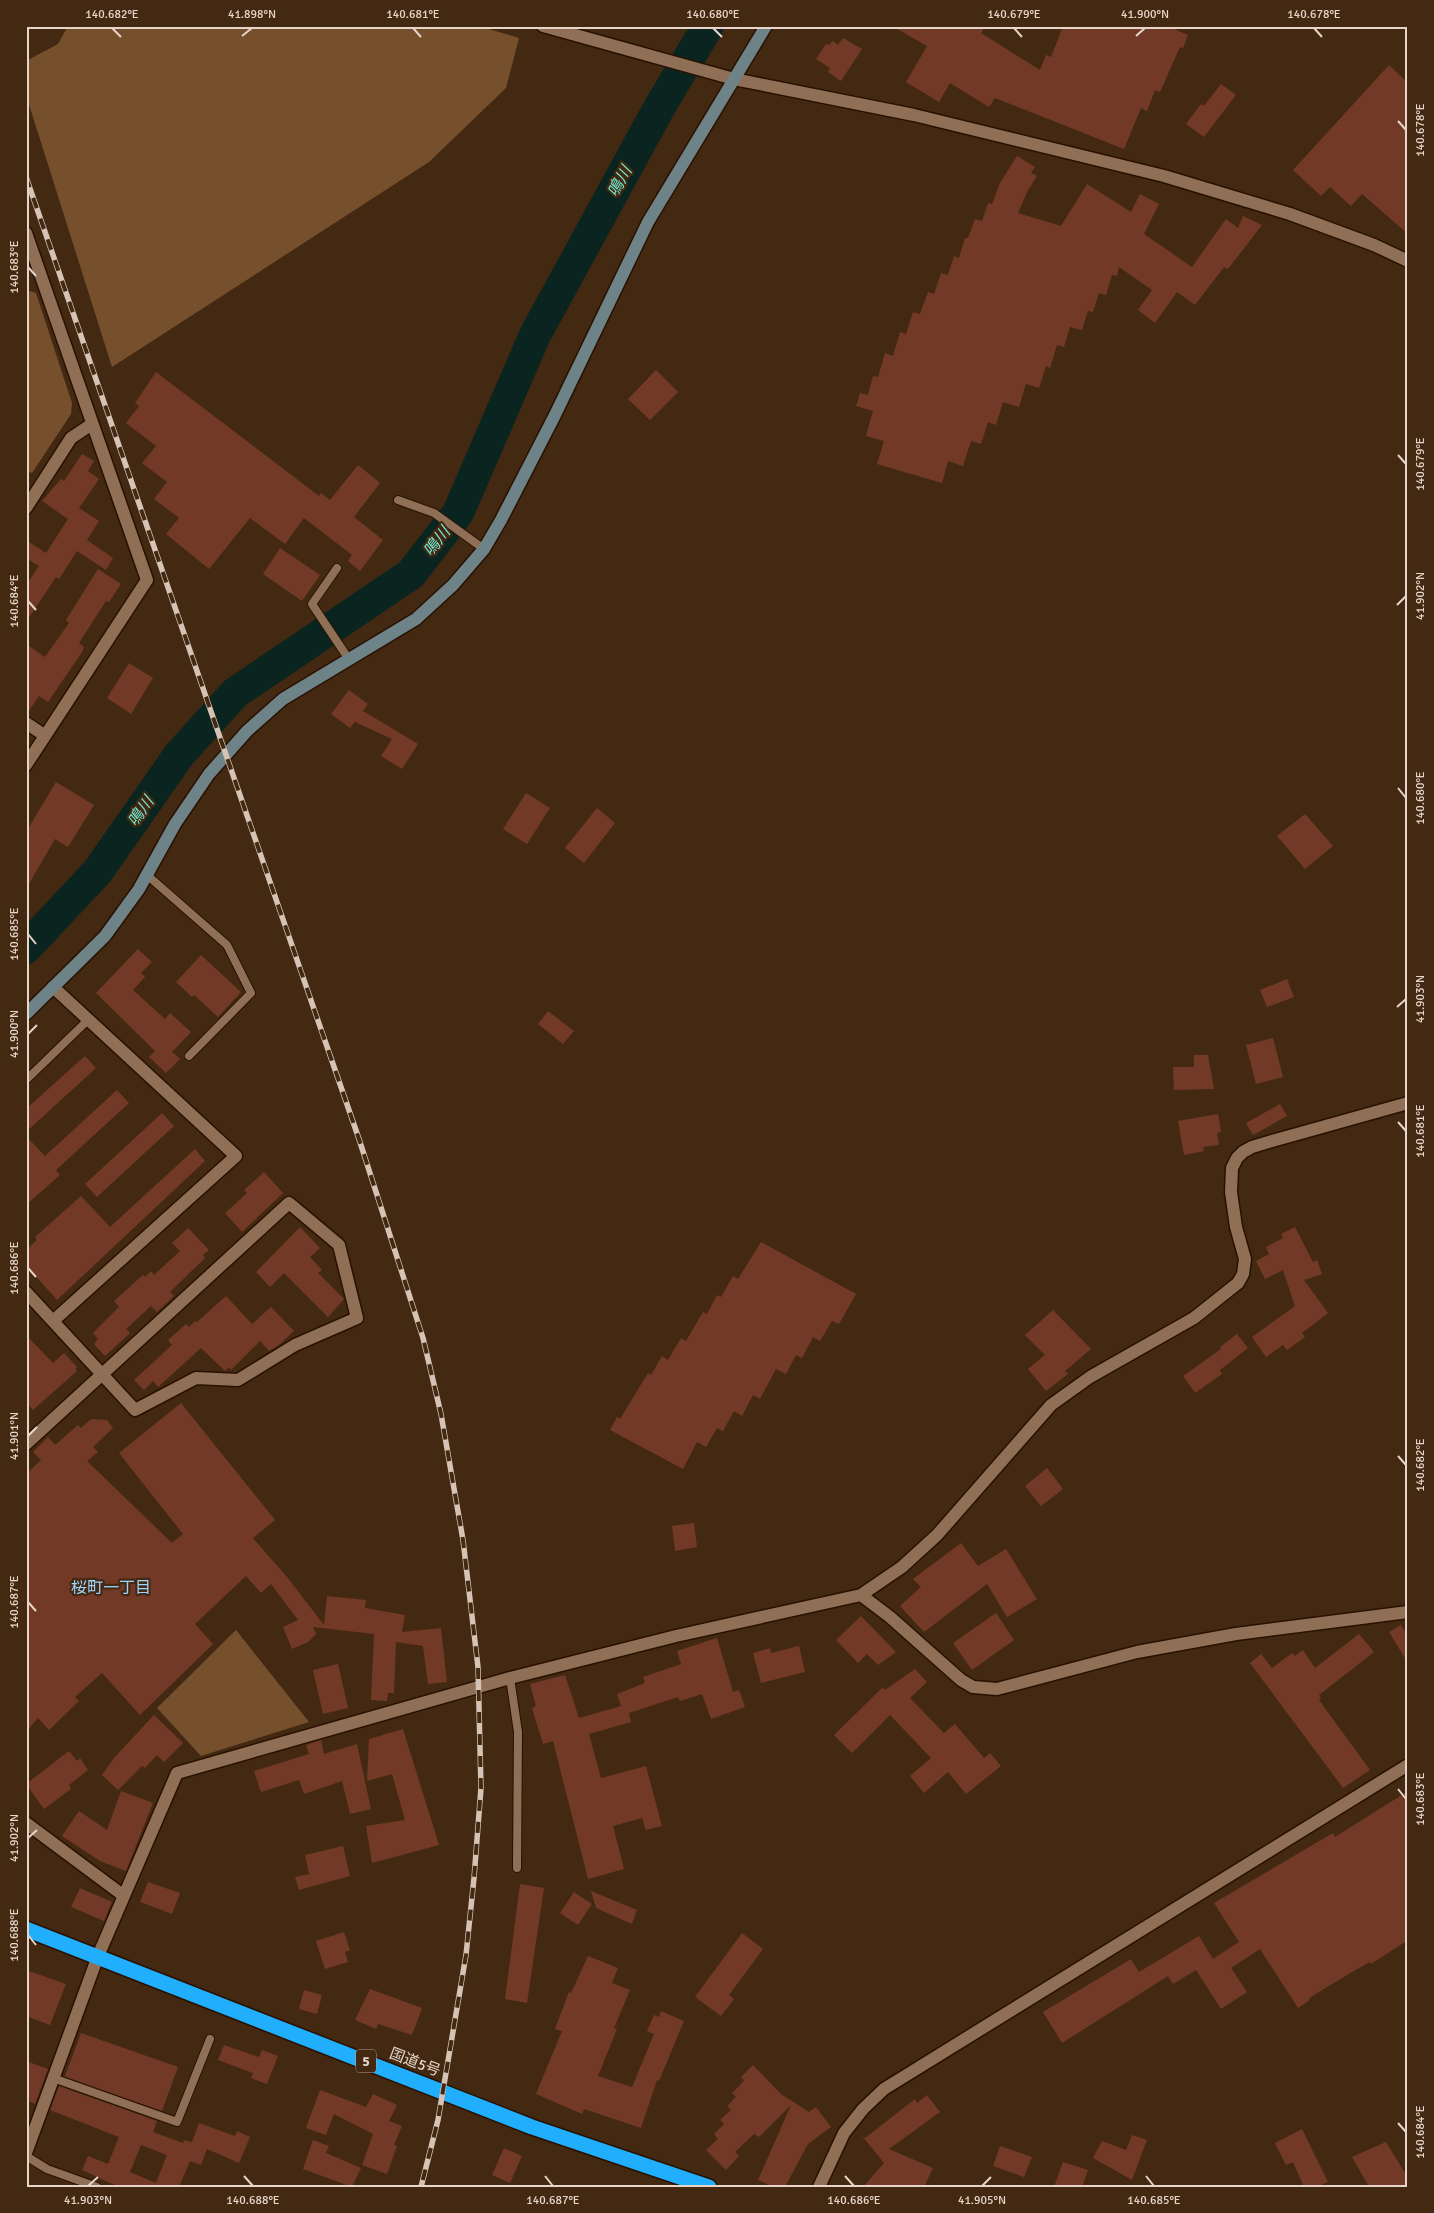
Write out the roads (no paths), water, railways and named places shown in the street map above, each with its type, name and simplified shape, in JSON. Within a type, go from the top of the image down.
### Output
[{"type":"highway","name":"国道5号","points":[[26,1929],[532,2127],[709,2187]]},
{"type":"street","points":[[543,26],[734,79],[914,115],[1164,176],[1290,214],[1374,245],[1408,261]]},
{"type":"street","points":[[26,1014],[105,936],[147,875],[174,824],[204,781],[247,731],[283,699],[348,658],[416,619],[453,585],[484,549],[555,415],[648,222],[766,26]]},
{"type":"street","points":[[26,233],[31,263],[92,424],[147,580],[26,765]]},
{"type":"street","points":[[26,508],[71,438],[92,424]]},
{"type":"street","points":[[26,723],[44,736]]},
{"type":"street","points":[[53,987],[236,1156],[53,1321]]},
{"type":"street","points":[[26,2154],[98,1956],[177,1773],[510,1678],[676,1636],[861,1595],[902,1567],[937,1535],[1051,1406],[1090,1377],[1194,1318],[1238,1284],[1243,1274],[1245,1260],[1236,1227],[1231,1192],[1232,1168],[1237,1158],[1243,1152],[1265,1143],[1408,1103]]},
{"type":"street","points":[[26,1292],[103,1374],[135,1410],[196,1378],[238,1380],[295,1345],[357,1318],[338,1246],[289,1203],[103,1374],[26,1444]]},
{"type":"street","points":[[861,1595],[890,1617],[960,1680],[973,1687],[996,1689],[1146,1650],[1236,1634],[1408,1612]]},
{"type":"street","points":[[820,2187],[844,2133],[863,2109],[884,2089],[1408,1765]]},
{"type":"street","points":[[26,1823],[124,1896]]},
{"type":"lane","points":[[398,500],[434,513],[484,549]]},
{"type":"lane","points":[[337,568],[312,604],[348,658]]},
{"type":"lane","points":[[147,875],[227,945],[251,993],[190,1056]]},
{"type":"lane","points":[[26,1080],[88,1020]]},
{"type":"lane","points":[[510,1678],[518,1732],[517,1868]]},
{"type":"lane","points":[[54,2078],[177,2122],[210,2039]]},
{"type":"lane","points":[[26,2154],[47,2169],[97,2187]]},
{"type":"waterway","name":"鳴川","points":[[26,948],[98,871],[179,755],[235,693],[411,574],[458,513],[535,335],[659,108],[708,26]]},
{"type":"railway","points":[[26,177],[359,1139],[423,1338],[441,1414],[463,1540],[478,1667],[481,1788],[466,1955],[438,2120],[421,2187]]},
{"type":"district","name":"桜町一丁目","points":[[111,1587]]}]
